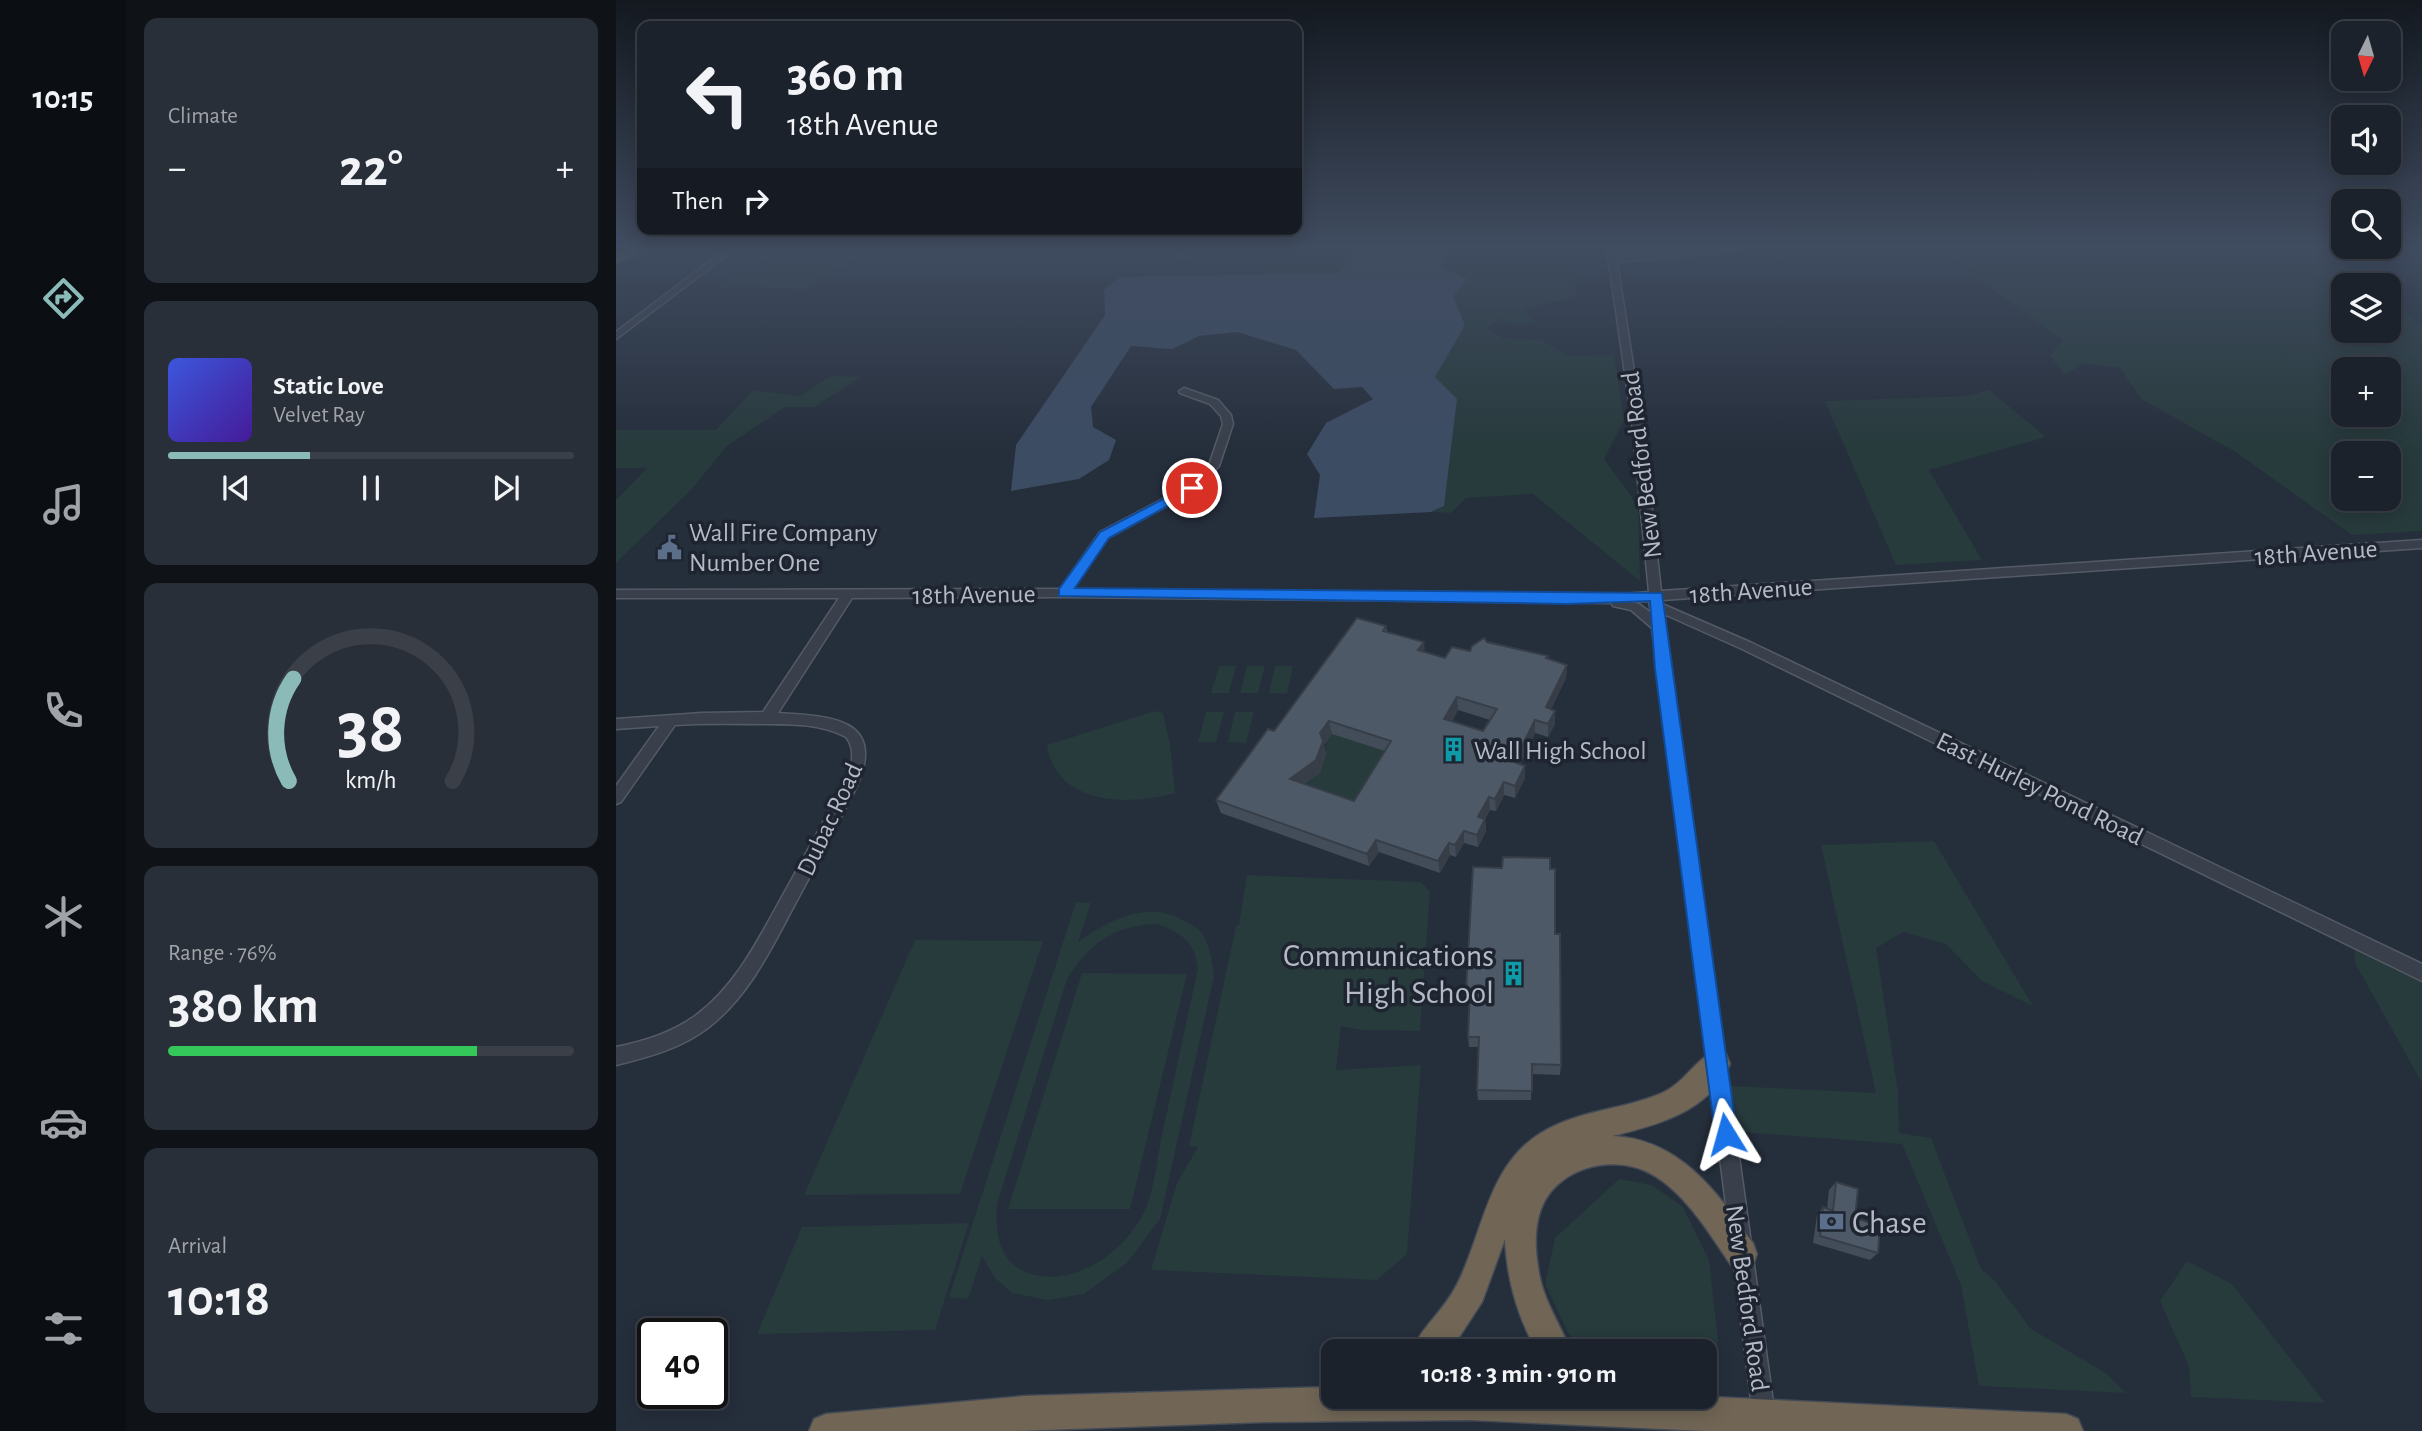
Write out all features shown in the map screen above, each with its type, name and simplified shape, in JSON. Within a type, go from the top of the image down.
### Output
[{"type":"highway","points":[[1439,1339],[1463,1306],[1512,1186],[1535,1155],[1561,1138],[1678,1100],[1700,1084],[1716,1064]]},
{"type":"highway","points":[[1548,1339],[1528,1302],[1520,1246],[1526,1212],[1536,1186],[1551,1170],[1567,1160],[1607,1150],[1641,1155],[1666,1166],[1707,1205],[1742,1254]]},
{"type":"highway","points":[[1264,1405],[1321,1395]]},
{"type":"highway","points":[[826,1431],[1025,1413],[1264,1405],[1470,1403],[1681,1411],[1765,1423],[2066,1431]]},
{"type":"highway","points":[[1674,1409],[1681,1411]]},
{"type":"street","points":[[616,336],[643,316]]},
{"type":"street","name":"New Bedford Road","points":[[1621,316],[1637,422],[1658,626],[1765,1423]]},
{"type":"street","points":[[1065,593],[1104,535],[1192,488],[1214,466],[1228,424],[1226,415],[1214,402],[1184,391]]},
{"type":"street","name":"18th Avenue","points":[[616,594],[1065,593],[1657,601],[2422,544]]},
{"type":"street","points":[[766,719],[847,595]]},
{"type":"street","points":[[1567,599],[1624,603],[1642,611],[1658,626]]},
{"type":"street","name":"East Hurley Pond Road","points":[[1657,601],[2422,972]]},
{"type":"street","name":"Dubac Road","points":[[616,724],[671,720],[812,719],[839,725],[857,741],[860,756],[857,773],[743,982],[709,1015],[688,1029],[653,1046],[616,1056]]},
{"type":"street","points":[[616,798],[671,720]]},
{"type":"shaded area","points":[[1461,316],[1530,316],[1536,323],[1513,325],[1498,319],[1485,329],[1505,339],[1541,340],[1569,356],[1614,355],[1624,420],[1604,459],[1638,506],[1640,581],[1533,494],[1466,498],[1451,513],[1431,512],[1444,506],[1435,377],[1465,325]]},
{"type":"shaded area","points":[[2029,316],[2331,316],[2331,343],[2401,343],[2401,316],[2410,316],[2422,325],[2422,531],[2352,535],[2234,451],[2141,399],[2120,368],[2083,363],[2065,375],[2050,356],[2063,340]]},
{"type":"shaded area","points":[[831,376],[861,377],[814,407],[785,407],[727,446],[691,490],[616,563],[616,500],[647,468],[616,468],[616,430],[716,430],[753,390],[800,396]]},
{"type":"shaded area","points":[[1989,390],[2046,437],[1929,470],[1982,560],[1896,565],[1825,401],[1967,396]]},
{"type":"shaded area","points":[[1219,666],[1236,666],[1229,693],[1211,693]]},
{"type":"shaded area","points":[[1247,666],[1265,666],[1258,693],[1240,693]]},
{"type":"shaded area","points":[[1275,666],[1293,666],[1287,694],[1269,693]]},
{"type":"shaded area","points":[[1155,711],[1163,713],[1170,744],[1175,793],[1137,800],[1097,797],[1064,780],[1053,765],[1047,745]]},
{"type":"shaded area","points":[[1206,712],[1224,712],[1216,742],[1198,742]]},
{"type":"shaded area","points":[[1235,712],[1254,712],[1246,743],[1228,742]]},
{"type":"shaded area","points":[[1330,722],[1396,755],[1362,804],[1301,787],[1311,780],[1321,766]]},
{"type":"shaded area","points":[[1934,841],[2033,1006],[1982,981],[1946,944],[1903,932],[1876,948],[1898,1092],[1899,1133],[1931,1138],[1981,1269],[1995,1281],[2031,1329],[2106,1373],[2126,1393],[1979,1386],[1961,1285],[1902,1144],[1739,1132],[1731,1086],[1876,1093],[1821,845]]},
{"type":"shaded area","points":[[1247,875],[1421,882],[1430,892],[1420,1031],[1361,1030],[1341,1026],[1336,1070],[1421,1065],[1407,1254],[1377,1280],[1151,1270],[1177,1183],[1198,1147],[1189,1146],[1236,926],[1239,925]]},
{"type":"shaded area","points":[[1076,902],[1091,903],[1078,942],[1115,920],[1143,912],[1171,915],[1196,928],[1207,943],[1214,976],[1160,1219],[1127,1263],[1084,1294],[1048,1300],[1012,1293],[995,1278],[982,1256],[968,1299],[949,1297]],"holes":[[[1156,924],[1190,944],[1198,968],[1154,1181],[1146,1208],[1138,1224],[1126,1238],[1113,1252],[1097,1263],[1062,1276],[1026,1272],[1009,1260],[1000,1244],[997,1204],[1067,979],[1093,947],[1115,933]]]},
{"type":"shaded area","points":[[2353,937],[2422,971],[2422,1083],[2355,963]]},
{"type":"shaded area","points":[[915,940],[1043,941],[960,1194],[804,1195]]},
{"type":"shaded area","points":[[1082,973],[1187,974],[1130,1209],[1008,1209]]},
{"type":"shaded area","points":[[1619,1179],[1652,1185],[1683,1207],[1709,1260],[1718,1340],[1717,1345],[1717,1339],[1575,1339],[1568,1333],[1545,1284],[1555,1238]]},
{"type":"shaded area","points":[[969,1223],[935,1330],[757,1334],[802,1227]]},
{"type":"shaded area","points":[[2187,1261],[2232,1284],[2325,1403],[2191,1397],[2189,1366],[2160,1301]]},
{"type":"water","points":[[1104,316],[1461,316],[1465,325],[1435,377],[1457,399],[1444,506],[1431,512],[1314,518],[1320,475],[1307,454],[1326,423],[1373,399],[1362,387],[1334,389],[1296,350],[1237,332],[1199,336],[1172,349],[1131,346],[1091,407],[1093,427],[1116,440],[1109,460],[1079,479],[1011,491],[1016,445]]},
{"type":"building","name":"Wall High School","points":[[1357,618],[1386,626],[1383,631],[1424,642],[1418,650],[1445,658],[1452,647],[1470,651],[1472,646],[1484,638],[1487,642],[1548,656],[1546,658],[1567,665],[1546,707],[1555,711],[1548,724],[1535,720],[1514,762],[1525,766],[1515,786],[1504,782],[1495,799],[1489,797],[1478,817],[1485,819],[1477,835],[1464,831],[1455,845],[1449,843],[1438,861],[1376,840],[1367,854],[1216,800],[1268,729],[1274,731]],"holes":[[[1457,697],[1497,709],[1483,731],[1444,719]],[[1329,721],[1391,741],[1354,801],[1290,779],[1316,760],[1323,741],[1320,733]]]},
{"type":"building","name":"Communications High School","points":[[1503,857],[1550,858],[1550,869],[1555,869],[1555,934],[1560,934],[1561,1065],[1532,1064],[1532,1091],[1477,1090],[1479,1037],[1468,1037],[1470,990],[1466,990],[1473,867],[1502,868]]},
{"type":"building","name":"Chase","points":[[1836,1182],[1858,1189],[1855,1218],[1880,1226],[1878,1253],[1820,1236],[1823,1207],[1833,1211]]},
{"type":"place","name":"Wall Fire Company Number One","points":[[669,547]]},
{"type":"place","name":"Wall High School","points":[[1454,750]]},
{"type":"place","name":"Communications High School","points":[[1514,973]]},
{"type":"place","name":"Chase","points":[[1832,1222]]},
{"type":"route","points":[[1192,488],[1104,535],[1065,593],[1567,599],[1657,596],[1663,669],[1675,740],[1726,1134]]}]
